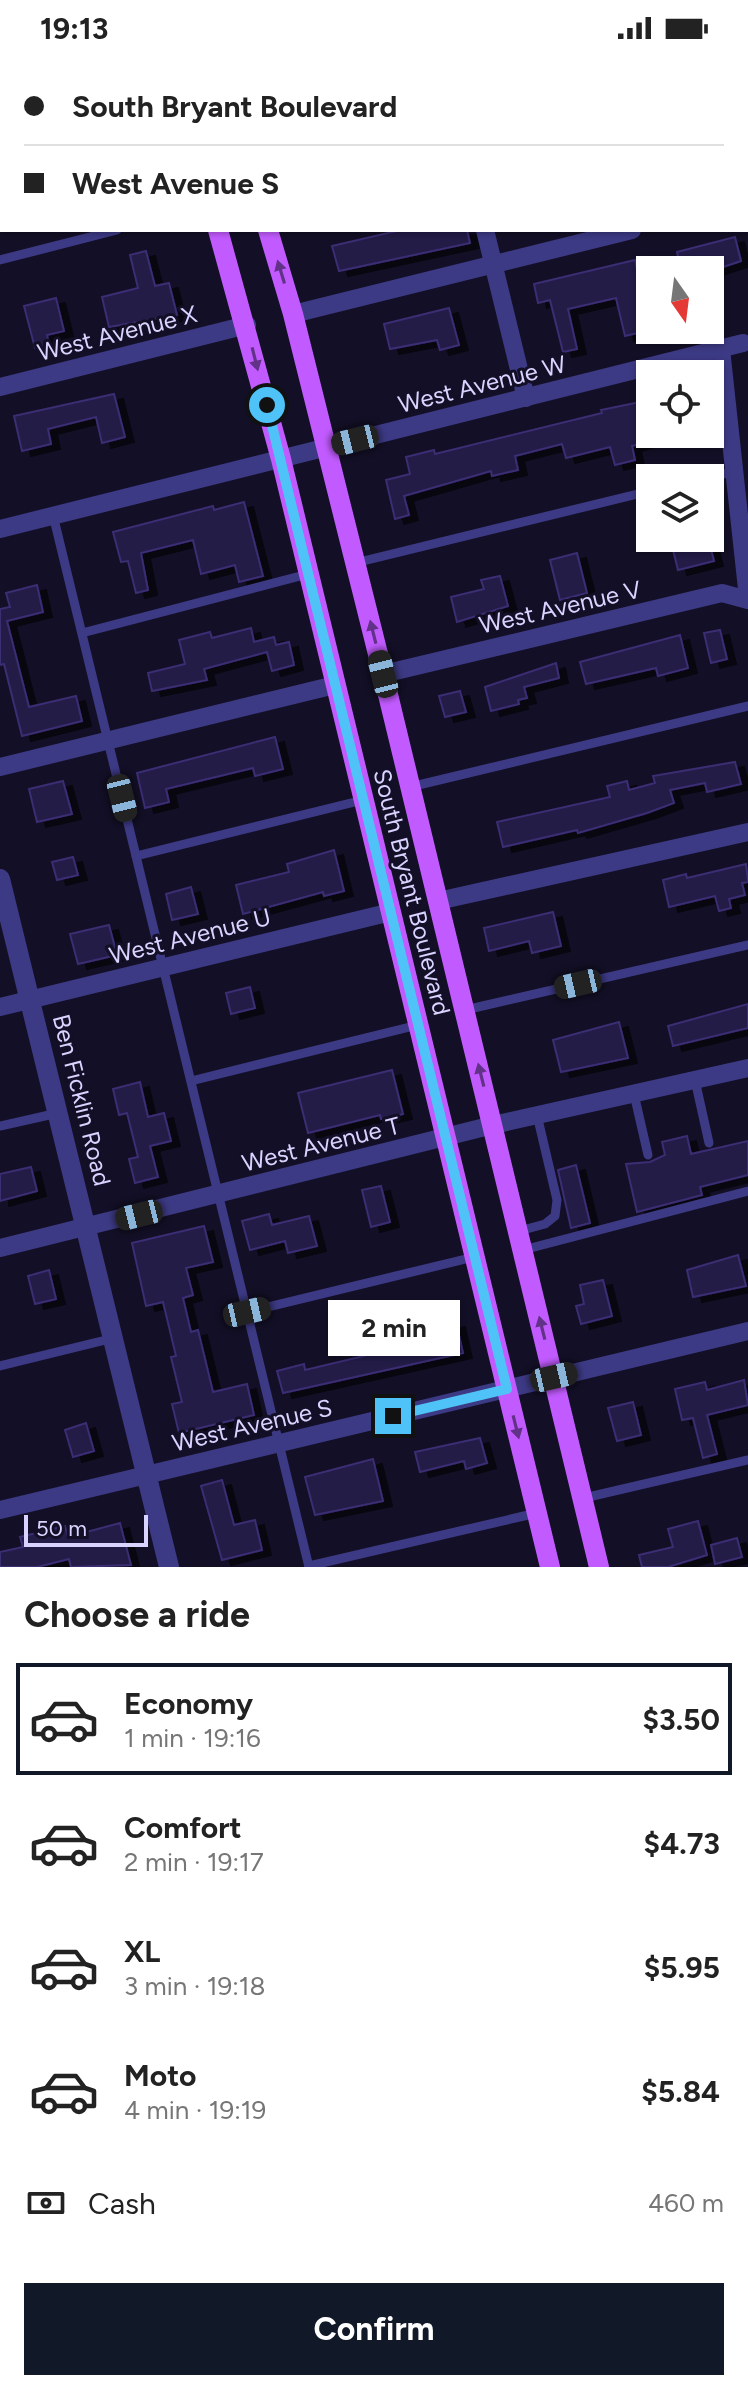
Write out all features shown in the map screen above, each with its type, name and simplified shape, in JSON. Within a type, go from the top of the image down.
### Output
[{"type":"main road","name":"South Bryant Boulevard","points":[[219,232],[247,325],[281,459],[550,1567]]},
{"type":"main road","name":"South Bryant Boulevard","points":[[269,232],[293,314],[383,674],[599,1567]]},
{"type":"street","points":[[485,232],[526,398]]},
{"type":"street","points":[[293,314],[624,232]]},
{"type":"street","name":"West Avenue X","points":[[0,387],[247,325]]},
{"type":"street","name":"West Avenue W","points":[[0,529],[743,343]]},
{"type":"street","points":[[721,349],[748,599]]},
{"type":"street","name":"West Avenue V","points":[[383,674],[722,593],[748,599]]},
{"type":"street","points":[[0,767],[335,685]]},
{"type":"street","points":[[438,901],[748,832]]},
{"type":"street","name":"Ben Ficklin Road","points":[[1,885],[169,1567]]},
{"type":"street","name":"West Avenue U","points":[[0,1007],[391,912]]},
{"type":"street","name":"West Avenue T","points":[[0,1248],[493,1125],[748,1068]]},
{"type":"street","name":"West Avenue S","points":[[0,1510],[748,1331]]},
{"type":"lane","points":[[0,260],[109,232]]},
{"type":"lane","points":[[724,474],[736,471]]},
{"type":"lane","points":[[355,563],[636,494]]},
{"type":"lane","points":[[53,515],[309,1567],[537,1513]]},
{"type":"lane","points":[[82,633],[308,574]]},
{"type":"lane","points":[[410,787],[748,706]]},
{"type":"lane","points":[[136,856],[363,800]]},
{"type":"lane","points":[[465,1010],[748,945]]},
{"type":"lane","points":[[191,1081],[418,1025]]},
{"type":"lane","points":[[695,1080],[709,1143]]},
{"type":"lane","points":[[634,1094],[648,1155]]},
{"type":"lane","points":[[0,1126],[58,1113]]},
{"type":"lane","points":[[521,1240],[555,1216],[557,1200],[537,1115]]},
{"type":"lane","points":[[521,1240],[748,1191]]},
{"type":"lane","points":[[247,1312],[474,1257]]},
{"type":"lane","points":[[0,1366],[114,1338]]},
{"type":"lane","points":[[583,1498],[748,1460]]},
{"type":"building","points":[[392,232],[467,232],[470,243],[339,271],[332,246]]},
{"type":"building","points":[[735,237],[741,261],[724,267],[724,256],[678,256],[677,252]]},
{"type":"building","points":[[146,251],[155,286],[169,283],[177,315],[109,327],[102,297],[138,288],[130,255]]},
{"type":"building","points":[[635,260],[636,333],[625,336],[616,298],[568,309],[577,349],[563,352],[550,300],[538,303],[534,284]]},
{"type":"building","points":[[56,298],[64,331],[47,335],[49,345],[35,348],[24,306]]},
{"type":"building","points":[[449,308],[459,345],[440,350],[437,340],[390,349],[384,324]]},
{"type":"building","points":[[114,394],[125,437],[102,443],[96,417],[48,429],[51,444],[22,451],[14,416]]},
{"type":"building","points":[[636,403],[636,445],[632,446],[635,460],[615,465],[610,447],[566,458],[562,444],[515,456],[518,470],[492,476],[491,471],[404,496],[409,515],[395,519],[386,480],[410,474],[406,457],[434,450],[435,454],[602,413],[601,410]]},
{"type":"building","points":[[244,502],[263,576],[239,582],[235,565],[201,574],[193,540],[141,553],[148,590],[136,593],[128,561],[121,562],[113,532],[213,506],[214,510]]},
{"type":"building","points":[[674,552],[712,552],[714,561],[678,570]]},
{"type":"building","points":[[577,553],[587,593],[560,600],[550,560]]},
{"type":"building","points":[[500,576],[508,606],[457,622],[451,597],[484,589],[481,580]]},
{"type":"building","points":[[37,585],[43,612],[7,621],[29,707],[76,696],[82,721],[22,736],[4,664],[0,665],[0,609],[10,607],[6,593]]},
{"type":"building","points":[[251,628],[254,642],[274,637],[276,645],[289,642],[294,665],[272,671],[267,652],[204,669],[207,680],[152,691],[148,673],[185,664],[179,640],[210,632],[212,638]]},
{"type":"building","points":[[720,630],[727,659],[711,663],[704,633]]},
{"type":"building","points":[[680,635],[688,668],[658,676],[656,668],[586,684],[580,662]]},
{"type":"building","points":[[556,663],[559,678],[524,687],[527,698],[518,700],[519,704],[491,711],[485,687]]},
{"type":"building","points":[[460,691],[466,712],[445,717],[439,696]]},
{"type":"building","points":[[275,737],[283,769],[255,776],[253,768],[166,789],[169,802],[145,808],[137,773]]},
{"type":"building","points":[[735,762],[741,784],[707,792],[705,783],[670,790],[674,803],[647,813],[578,833],[577,830],[503,847],[497,822],[610,797],[607,786],[627,781],[629,790],[655,783],[653,776]]},
{"type":"building","points":[[63,781],[72,814],[37,822],[29,789]]},
{"type":"building","points":[[334,850],[344,891],[324,896],[323,892],[243,914],[236,885],[289,872],[287,864]]},
{"type":"building","points":[[73,857],[78,875],[57,880],[52,862]]},
{"type":"building","points":[[746,864],[748,882],[742,883],[745,895],[729,899],[731,908],[719,911],[715,896],[669,907],[663,880],[686,874],[687,878]]},
{"type":"building","points":[[191,887],[198,914],[172,920],[166,894]]},
{"type":"building","points":[[553,912],[561,946],[532,953],[529,941],[489,951],[484,928]]},
{"type":"building","points":[[109,925],[117,955],[78,964],[70,934]]},
{"type":"building","points":[[250,987],[255,1008],[231,1014],[226,993]]},
{"type":"building","points":[[748,1004],[748,1028],[673,1046],[668,1026]]},
{"type":"building","points":[[619,1022],[628,1058],[561,1072],[553,1040]]},
{"type":"building","points":[[392,1070],[403,1114],[381,1119],[380,1115],[308,1133],[298,1093]]},
{"type":"building","points":[[140,1082],[148,1117],[164,1113],[171,1141],[150,1146],[158,1177],[135,1183],[129,1159],[138,1157],[127,1113],[119,1115],[113,1089]]},
{"type":"building","points":[[687,1136],[691,1154],[748,1141],[748,1175],[700,1187],[702,1195],[637,1212],[626,1164],[650,1162],[665,1155],[662,1142]]},
{"type":"building","points":[[576,1165],[590,1223],[571,1228],[558,1170]]},
{"type":"building","points":[[31,1167],[37,1191],[0,1201],[0,1174]]},
{"type":"building","points":[[381,1186],[390,1222],[371,1227],[362,1190]]},
{"type":"building","points":[[269,1214],[272,1225],[309,1216],[317,1246],[288,1253],[285,1241],[250,1250],[242,1221]]},
{"type":"building","points":[[204,1226],[213,1262],[186,1268],[193,1295],[183,1298],[191,1332],[198,1330],[213,1392],[247,1384],[254,1415],[179,1433],[172,1404],[182,1402],[171,1357],[176,1356],[163,1302],[146,1306],[132,1243]]},
{"type":"building","points":[[738,1255],[746,1286],[693,1297],[687,1270]]},
{"type":"building","points":[[49,1270],[56,1299],[35,1304],[28,1276]]},
{"type":"building","points":[[603,1280],[612,1316],[581,1324],[576,1306],[584,1304],[580,1285]]},
{"type":"building","points":[[456,1322],[463,1353],[283,1393],[277,1371],[304,1364],[305,1370],[364,1356],[361,1346]]},
{"type":"building","points":[[744,1380],[748,1405],[707,1415],[717,1454],[703,1458],[693,1418],[682,1420],[675,1389],[705,1382],[707,1390]]},
{"type":"building","points":[[633,1402],[641,1435],[617,1441],[608,1408]]},
{"type":"building","points":[[86,1423],[94,1451],[73,1457],[65,1430]]},
{"type":"building","points":[[480,1438],[487,1463],[466,1469],[464,1461],[420,1472],[415,1452]]},
{"type":"building","points":[[373,1459],[383,1501],[315,1515],[305,1477]]},
{"type":"building","points":[[222,1480],[234,1525],[255,1520],[262,1550],[222,1560],[201,1486]]},
{"type":"building","points":[[698,1521],[707,1555],[668,1567],[642,1567],[639,1555],[673,1547],[668,1529]]},
{"type":"building","points":[[120,1523],[131,1565],[71,1567],[69,1559],[37,1567],[0,1567],[0,1552],[23,1547],[20,1537],[65,1526],[68,1537]]},
{"type":"building","points":[[737,1538],[742,1557],[715,1564],[711,1545]]},
{"type":"route","points":[[267,405],[507,1389],[393,1416]]}]
